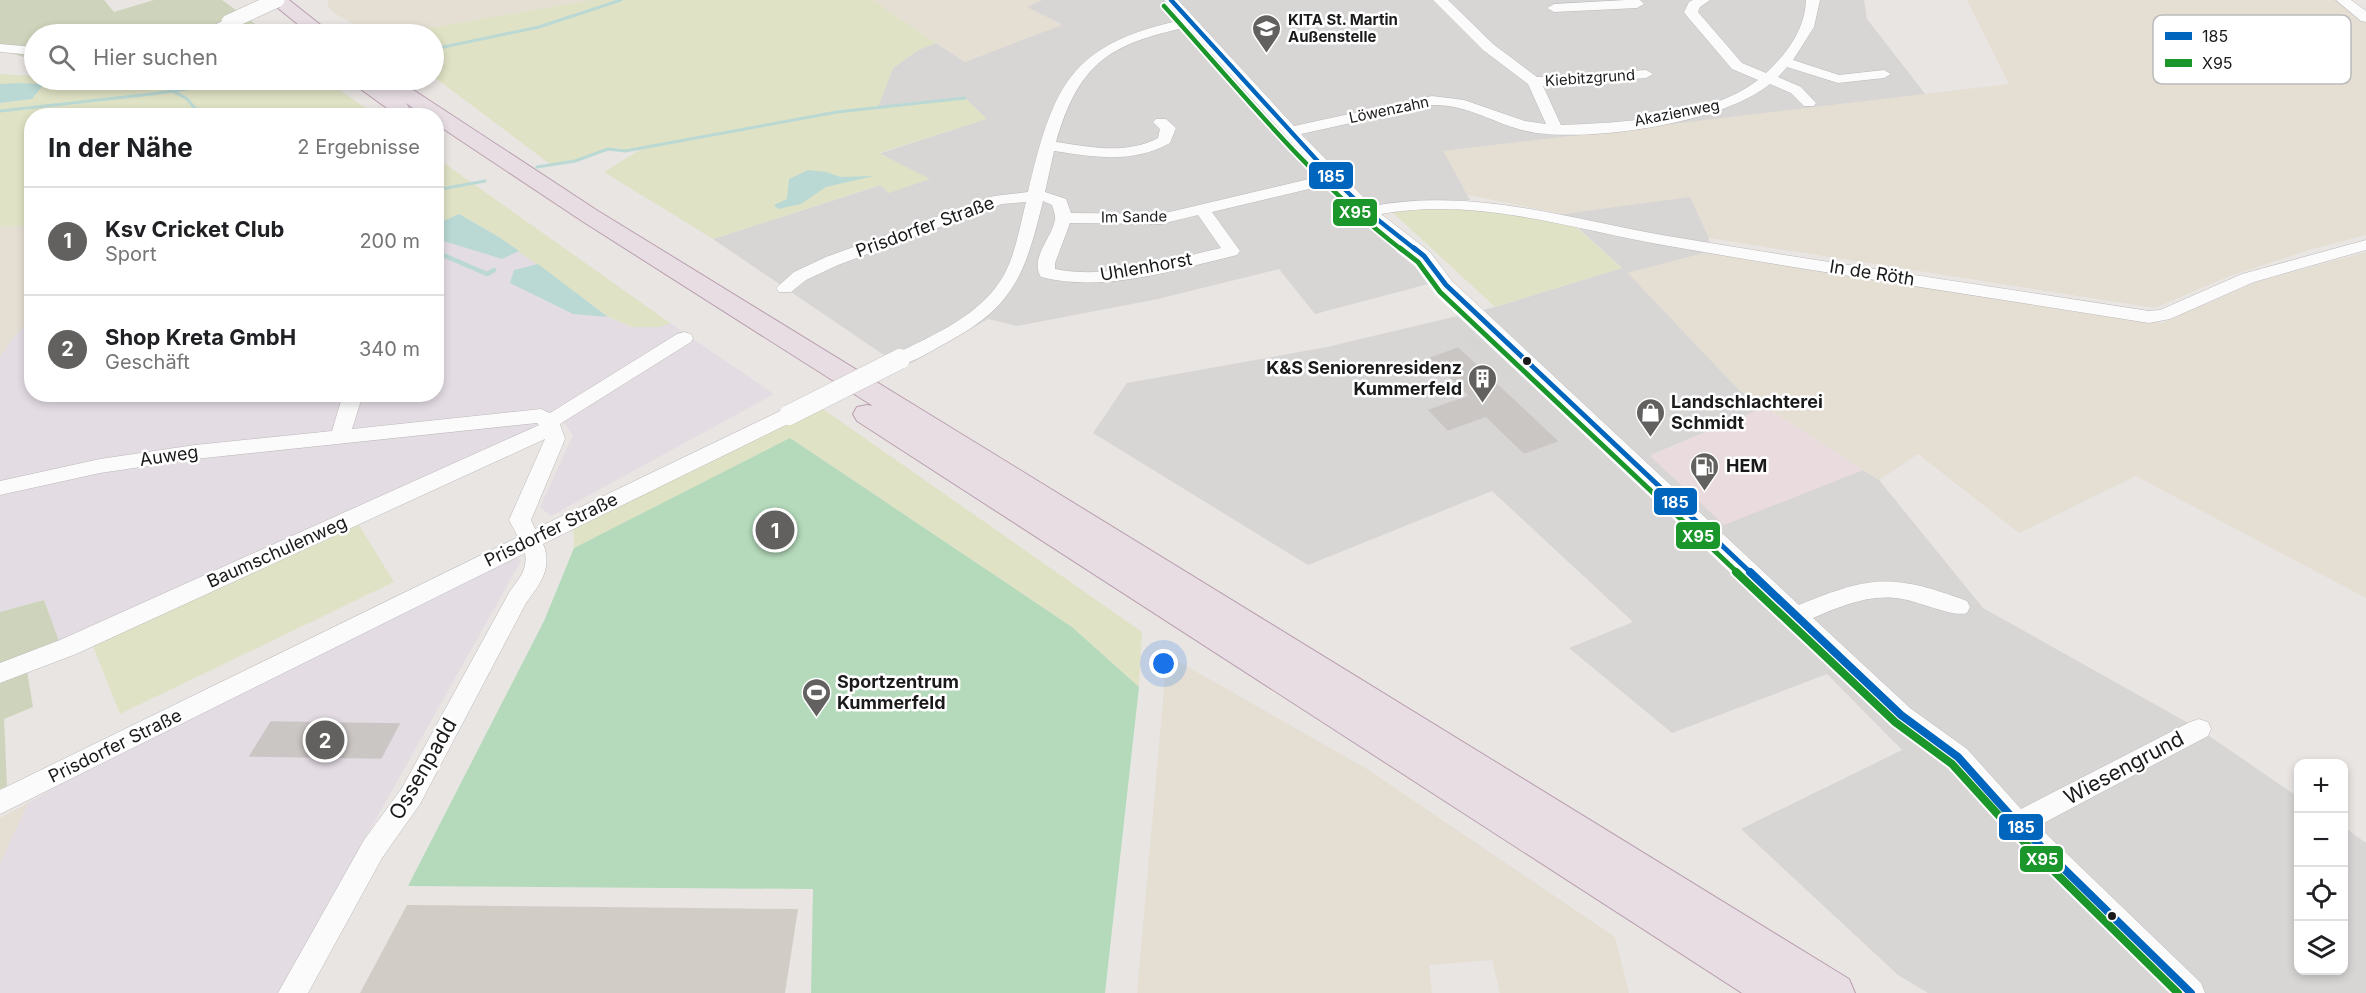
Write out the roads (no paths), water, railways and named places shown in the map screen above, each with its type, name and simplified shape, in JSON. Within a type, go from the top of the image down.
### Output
[{"type":"highway","points":[[253,0],[284,24]]},
{"type":"highway","points":[[277,0],[309,24]]},
{"type":"highway","points":[[372,90],[398,108]]},
{"type":"highway","points":[[400,90],[427,108]]},
{"type":"highway","points":[[444,119],[590,216],[1834,993]]},
{"type":"highway","points":[[444,139],[601,244],[1779,993]]},
{"type":"street","points":[[224,24],[277,0]]},
{"type":"street","points":[[1171,0],[1333,178],[1368,212],[1424,256],[1446,285],[1901,715],[1958,757],[2018,824],[2191,993]]},
{"type":"street","points":[[1440,0],[1488,47],[1534,82],[1556,129]]},
{"type":"street","points":[[1554,8],[1637,4],[1634,0]]},
{"type":"street","points":[[1703,0],[1694,5],[1691,12],[1737,66],[1796,90],[1809,103]]},
{"type":"street","name":"Akazienweg","points":[[1556,129],[1671,117],[1715,108],[1743,96],[1767,79],[1785,62],[1811,20],[1813,0]]},
{"type":"street","points":[[2343,0],[2366,18]]},
{"type":"street","name":"Prisdorfer Straße","points":[[0,802],[958,329],[1004,289],[1018,267],[1048,146],[1068,91],[1078,76],[1094,60],[1129,40],[1191,22]]},
{"type":"street","points":[[0,48],[24,50]]},
{"type":"street","points":[[1785,62],[1838,79],[1884,74]]},
{"type":"street","name":"Kiebitzgrund","points":[[1534,82],[1646,74]]},
{"type":"street","name":"Löwenzahn","points":[[1290,132],[1397,106],[1451,99],[1513,123],[1556,129]]},
{"type":"street","points":[[1048,146],[1116,155],[1137,153],[1165,140],[1168,128],[1161,122]]},
{"type":"street","name":"Im Sande","points":[[1064,218],[1161,219],[1203,210],[1241,198],[1333,178]]},
{"type":"street","points":[[1231,184],[1241,198]]},
{"type":"street","name":"Prisdorfer Straße","points":[[785,288],[800,276],[832,261],[1000,199],[1012,196],[1036,196]]},
{"type":"street","points":[[1036,196],[1050,197],[1060,202],[1064,218]]},
{"type":"street","name":"In de Röth","points":[[1368,212],[1392,205],[1465,202],[1665,240],[2149,317],[2164,315],[2248,278],[2366,245]]},
{"type":"street","name":"Uhlenhorst","points":[[1064,218],[1046,263],[1047,273],[1061,277],[1106,277],[1231,251],[1203,210]]},
{"type":"street","name":"Baumschulenweg","points":[[0,673],[68,647],[551,424],[684,338]]},
{"type":"street","points":[[340,436],[351,402]]},
{"type":"street","name":"Auweg","points":[[0,488],[111,464],[195,452],[541,416],[551,424]]},
{"type":"street","points":[[530,541],[520,520],[555,439],[551,424]]},
{"type":"street","name":"Ossenpadd","points":[[292,993],[373,849],[411,796],[518,597],[537,571],[536,550],[530,541]]},
{"type":"street","points":[[1795,615],[1846,594],[1870,588],[1896,588],[1932,596],[1959,607]]},
{"type":"street","name":"Wiesengrund","points":[[2018,824],[2199,729]]},
{"type":"water","points":[[24,83],[24,90],[39,90],[32,99],[0,103],[0,84]]},
{"type":"water","points":[[808,170],[827,172],[840,177],[874,176],[826,187],[801,204],[778,209],[774,205],[787,199],[789,179]]},
{"type":"water","points":[[459,214],[519,251],[502,259],[444,241],[444,221]]},
{"type":"water","points":[[538,264],[608,317],[573,314],[510,283],[514,270]]},
{"type":"waterway","points":[[444,47],[539,27],[621,0]]},
{"type":"waterway","points":[[172,91],[180,90]]},
{"type":"waterway","points":[[27,108],[172,91]]},
{"type":"waterway","points":[[172,91],[186,98],[195,108]]},
{"type":"waterway","points":[[537,167],[575,161],[608,149],[625,151],[837,112],[965,98]]},
{"type":"waterway","points":[[0,111],[24,108]]},
{"type":"waterway","points":[[444,189],[485,181]]},
{"type":"waterway","points":[[444,255],[487,274],[494,270]]},
{"type":"place","name":"KITA St. Martin Außenstelle","points":[[1267,54]]},
{"type":"place","name":"K&S Seniorenresidenz Kummerfeld","points":[[1483,404]]},
{"type":"place","name":"Landschlachterei Schmidt","points":[[1650,438]]},
{"type":"place","name":"HEM","points":[[1705,492]]},
{"type":"place","name":"Ksv Cricket Club","points":[[775,530]]},
{"type":"place","name":"Sportzentrum Kummerfeld","points":[[816,718]]},
{"type":"place","name":"Shop Kreta GmbH","points":[[325,740]]}]
